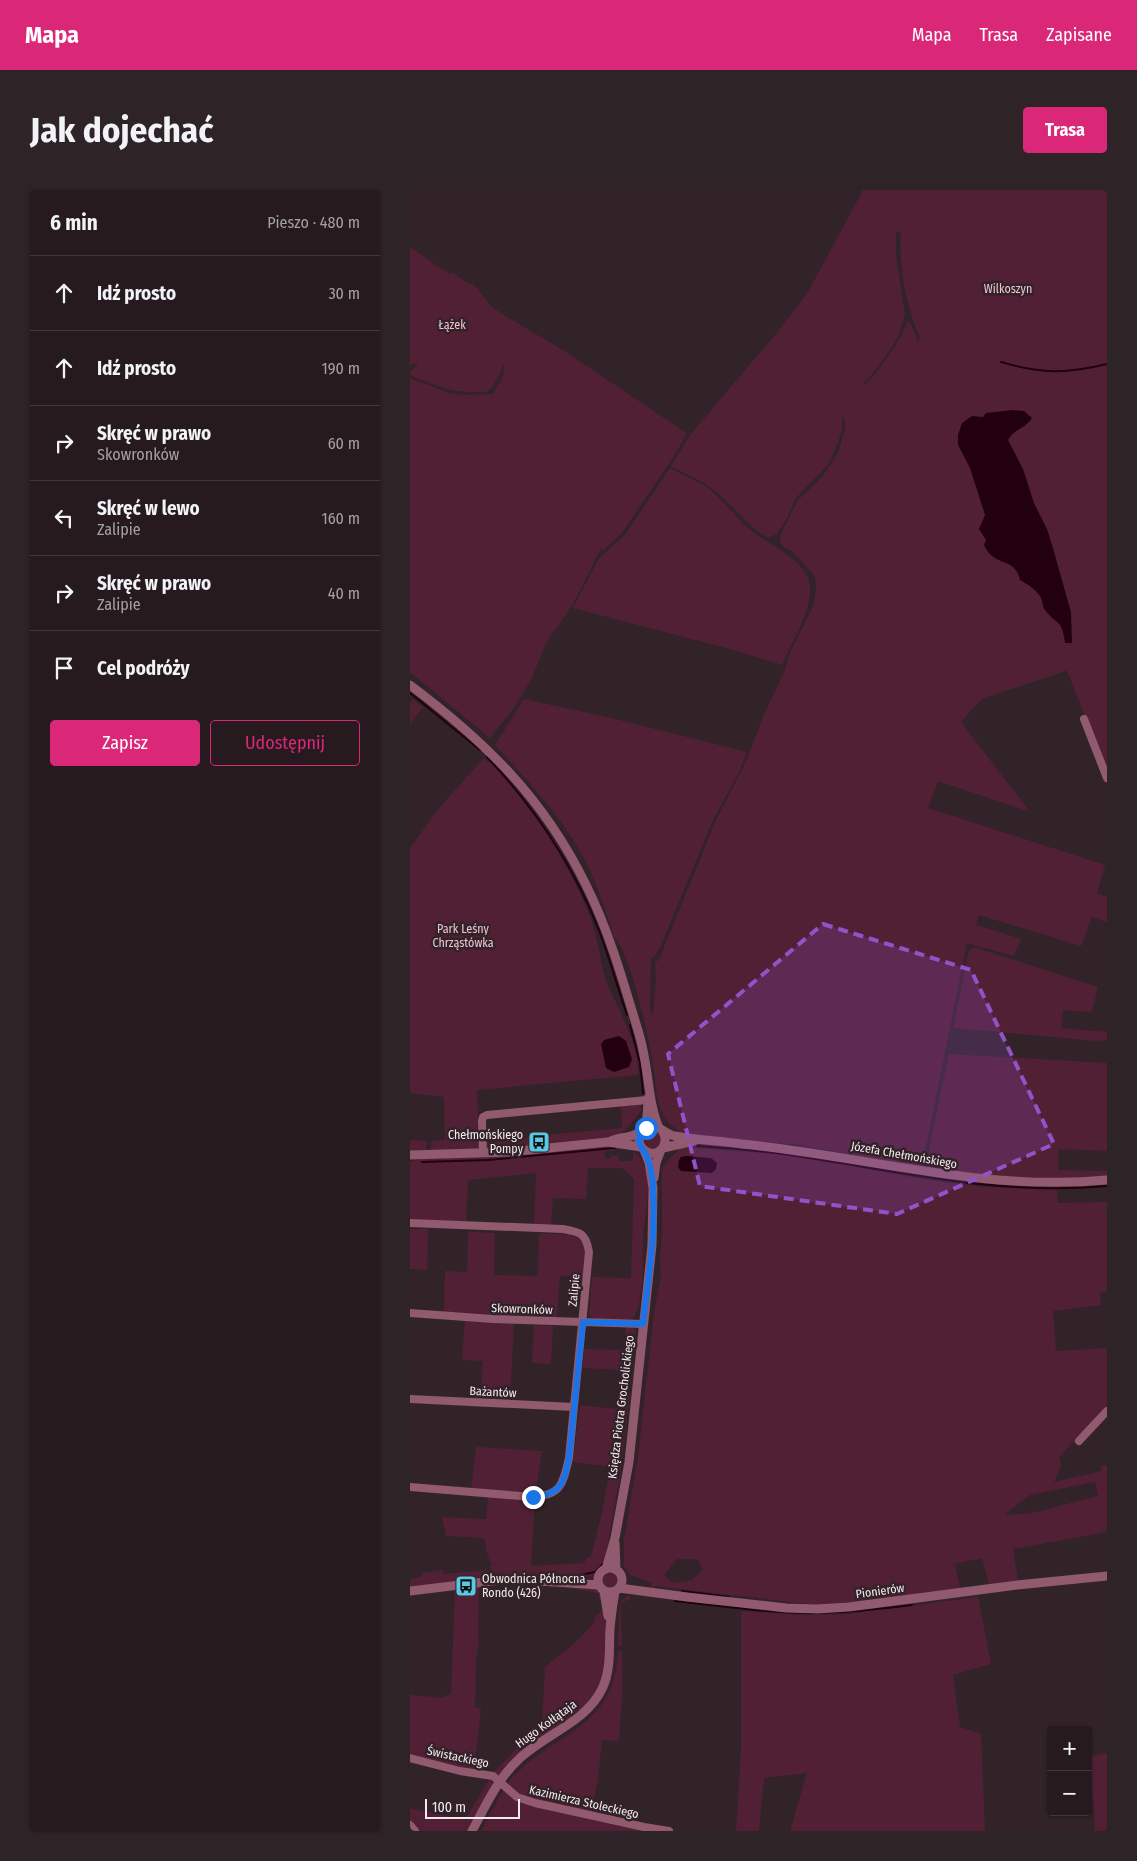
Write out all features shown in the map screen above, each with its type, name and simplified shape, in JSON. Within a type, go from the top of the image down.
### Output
[{"type":"street","points":[[410,685],[460,724],[498,759],[527,792],[565,845],[587,886],[608,937],[645,1060],[648,1095],[646,1122],[639,1138],[643,1149]]},
{"type":"street","points":[[1084,719],[1107,778]]},
{"type":"street","points":[[608,1142],[643,1149],[652,1153],[662,1149],[666,1139],[648,1095]]},
{"type":"street","points":[[483,1153],[482,1121],[483,1117],[487,1115],[648,1095]]},
{"type":"street","points":[[410,1155],[483,1153],[608,1142],[636,1134],[650,1126],[661,1129]]},
{"type":"street","name":"Józefa Chełmońskiego","points":[[661,1129],[670,1135],[696,1140],[789,1149],[975,1179],[1053,1183],[1107,1180]]},
{"type":"street","name":"Józefa Chełmońskiego","points":[[662,1149],[696,1140]]},
{"type":"street","name":"Księdza Piotra Grocholickiego","points":[[606,1569],[615,1538],[628,1462],[654,1229],[653,1188],[649,1163],[643,1149]]},
{"type":"street","name":"Księdza Piotra Grocholickiego","points":[[653,1188],[656,1163],[662,1149]]},
{"type":"street","name":"Zalipie","points":[[410,1223],[563,1229],[579,1232],[588,1240],[589,1252],[569,1458],[559,1488],[552,1494],[533,1497],[410,1487]]},
{"type":"street","name":"Skowronków","points":[[410,1313],[493,1319],[643,1324]]},
{"type":"street","name":"Bażantów","points":[[410,1399],[574,1407]]},
{"type":"street","points":[[1079,1441],[1107,1411]]},
{"type":"street","name":"Księdza Piotra Grocholickiego","points":[[615,1538],[619,1574],[617,1589]]},
{"type":"street","points":[[601,1584],[606,1569],[655,1592]]},
{"type":"street","name":"Pionierów","points":[[655,1592],[687,1597],[817,1609],[849,1608],[1081,1577],[1107,1576]]},
{"type":"street","points":[[410,1591],[521,1579],[601,1584],[617,1589],[655,1592]]},
{"type":"street","name":"Hugo Kołłątaja","points":[[601,1584],[610,1629]]},
{"type":"street","name":"Hugo Kołłątaja","points":[[472,1831],[499,1781],[523,1755],[580,1716],[596,1699],[604,1685],[608,1669],[610,1629],[617,1589]]},
{"type":"street","name":"Świstackiego","points":[[410,1758],[460,1771],[493,1776],[499,1781]]},
{"type":"street","name":"Kazimierza Stoleckiego","points":[[499,1781],[517,1796],[535,1804],[669,1831]]},
{"type":"street","points":[[410,1825],[415,1831]]},
{"type":"highlighted area","points":[[823,924],[971,970],[1054,1144],[897,1214],[700,1186],[668,1054]]},
{"type":"green space","name":"Wilkoszyn","points":[[863,190],[1107,190],[1107,772],[1066,668],[1063,672],[987,697],[979,702],[961,722],[1030,812],[938,781],[928,808],[1105,865],[1097,893],[1107,897],[1107,922],[1092,917],[1081,946],[979,915],[976,925],[1021,939],[1014,956],[967,943],[922,1167],[800,1145],[682,1134],[669,1123],[664,1118],[659,1104],[649,1041],[633,978],[627,960],[614,937],[602,899],[586,862],[556,815],[495,745],[524,699],[611,718],[747,752],[738,774],[713,820],[661,945],[655,956],[651,958],[650,1012],[653,1014],[656,980],[655,964],[660,957],[716,820],[745,764],[763,717],[784,672],[790,652],[813,607],[816,590],[815,576],[793,552],[784,547],[780,541],[781,534],[798,500],[823,476],[838,453],[845,429],[845,419],[842,419],[838,443],[828,465],[795,499],[787,518],[777,534],[768,538],[751,526],[719,494],[704,483],[671,466],[690,435],[775,335],[807,294]],"holes":[[[896,231],[900,232],[904,287],[920,338],[918,341],[909,320],[896,345],[865,385],[863,384],[894,344],[905,315],[896,256]]]},
{"type":"green space","name":"Łążek","points":[[410,247],[449,274],[453,273],[474,285],[491,306],[502,314],[566,352],[685,432],[686,435],[622,533],[603,551],[601,548],[573,604],[546,643],[531,680],[514,708],[490,738],[410,672],[410,378],[449,393],[463,395],[493,394],[503,376],[504,364],[494,384],[489,390],[484,392],[450,390],[410,375],[410,372],[418,365],[413,363],[410,366]]},
{"type":"green space","points":[[670,468],[704,485],[748,528],[794,560],[808,577],[810,596],[808,606],[782,665],[726,648],[573,608],[599,558],[625,535]]},
{"type":"green space","points":[[412,699],[423,707],[410,724],[410,703]]},
{"type":"green space","name":"Park Leśny Chrząstówka","points":[[484,758],[500,772],[532,811],[561,857],[584,902],[592,922],[608,985],[623,1017],[636,1052],[638,1075],[477,1090],[479,1147],[476,1150],[431,1151],[431,1141],[445,1140],[444,1097],[410,1093],[410,848],[440,807]]},
{"type":"green space","points":[[974,947],[1098,987],[1092,1012],[1063,1010],[1061,1028],[1107,1032],[1107,1040],[1097,1041],[953,1028],[967,958],[969,951]]},
{"type":"green space","points":[[949,1054],[1107,1063],[1107,1151],[1059,1149],[1058,1170],[1107,1171],[1107,1176],[1030,1179],[927,1169],[930,1143]]},
{"type":"green space","points":[[641,1103],[641,1111],[625,1131],[622,1132],[621,1138],[490,1150],[487,1148],[486,1142],[622,1128],[621,1105]]},
{"type":"green space","points":[[653,1131],[659,1134],[662,1140],[659,1146],[653,1149],[647,1146],[644,1140],[647,1134]]},
{"type":"green space","points":[[410,1140],[427,1141],[426,1150],[410,1152]]},
{"type":"green space","points":[[610,1145],[614,1147],[614,1151],[605,1151],[605,1159],[619,1155],[619,1161],[633,1161],[634,1152],[642,1161],[647,1179],[648,1194],[643,1237],[641,1293],[636,1313],[631,1320],[592,1319],[589,1315],[592,1277],[631,1278],[634,1179],[622,1168],[588,1168],[586,1199],[553,1198],[551,1225],[534,1225],[536,1173],[468,1180],[466,1222],[410,1221],[410,1163],[412,1161],[419,1159],[504,1157]]},
{"type":"green space","points":[[681,1147],[792,1155],[927,1180],[986,1187],[1057,1190],[1058,1203],[1107,1202],[1107,1292],[1100,1293],[1101,1305],[1053,1311],[1056,1351],[1107,1348],[1107,1407],[1059,1457],[1061,1465],[1054,1482],[1102,1471],[1101,1466],[1107,1465],[1107,1532],[1013,1549],[1018,1580],[989,1584],[982,1558],[955,1564],[960,1588],[859,1603],[816,1605],[655,1586],[654,1588],[651,1587],[652,1583],[630,1575],[622,1564],[624,1563],[624,1540],[638,1457],[654,1313],[661,1276],[663,1166]],"holes":[[[1095,1482],[1098,1496],[1032,1513],[1004,1515],[1030,1495]],[[677,1559],[698,1559],[703,1570],[692,1580],[672,1583],[664,1575]]]},
{"type":"green space","points":[[411,1229],[428,1229],[427,1270],[410,1269]]},
{"type":"green space","points":[[468,1232],[495,1233],[494,1275],[538,1276],[539,1234],[561,1234],[575,1237],[580,1240],[586,1253],[583,1277],[560,1276],[557,1317],[444,1312],[445,1271],[467,1272]]},
{"type":"green space","points":[[465,1321],[514,1323],[510,1400],[481,1399],[483,1361],[462,1360]]},
{"type":"green space","points":[[534,1325],[553,1326],[551,1364],[532,1363]]},
{"type":"green space","points":[[626,1326],[635,1328],[636,1332],[627,1368],[625,1386],[630,1393],[619,1482],[604,1566],[595,1574],[571,1579],[552,1578],[528,1573],[522,1576],[499,1577],[489,1567],[492,1564],[488,1557],[484,1538],[446,1536],[442,1517],[486,1519],[488,1496],[534,1499],[537,1504],[534,1514],[531,1566],[584,1563],[591,1556],[603,1508],[610,1467],[573,1462],[580,1405],[617,1409],[622,1370],[583,1368],[584,1349],[624,1350]]},
{"type":"green space","points":[[476,1447],[542,1451],[535,1493],[471,1490]]},
{"type":"green space","points":[[443,1570],[443,1574],[485,1570],[492,1573],[493,1576],[410,1587],[410,1579],[421,1577],[422,1573]]},
{"type":"green space","points":[[607,1573],[613,1573],[617,1580],[613,1587],[607,1587],[603,1583],[603,1577]]},
{"type":"green space","points":[[479,1587],[479,1644],[476,1660],[475,1707],[481,1709],[474,1771],[410,1757],[410,1695],[444,1698],[446,1695],[451,1695],[455,1590]]},
{"type":"green space","points":[[570,1588],[596,1589],[601,1595],[606,1625],[606,1663],[598,1689],[587,1706],[499,1775],[495,1774],[494,1772],[542,1723],[545,1667],[575,1643],[594,1623],[595,1617],[603,1609],[598,1593]]},
{"type":"green space","points":[[629,1595],[630,1599],[621,1603],[622,1646],[618,1646],[620,1602]]},
{"type":"green space","points":[[978,1597],[991,1664],[953,1675],[960,1727],[981,1734],[985,1831],[790,1831],[807,1773],[764,1778],[759,1831],[736,1831],[741,1750],[741,1611],[805,1615],[848,1614]]},
{"type":"green space","points":[[615,1651],[613,1672],[608,1689],[600,1703],[589,1714],[577,1724],[529,1757],[505,1782],[522,1760],[587,1715]]},
{"type":"green space","points":[[618,1651],[622,1651],[622,1697],[619,1741],[602,1740],[598,1779],[591,1814],[523,1799],[507,1784],[524,1766],[578,1728],[593,1715],[606,1698],[614,1678]]},
{"type":"green space","points":[[1107,1753],[1107,1831],[1095,1831],[1092,1756]]},
{"type":"green space","points":[[490,1778],[493,1784],[468,1831],[417,1831],[410,1823],[410,1808],[465,1820]]},
{"type":"green space","points":[[504,1788],[516,1798],[645,1831],[481,1831]]},
{"type":"shaded area","points":[[1013,410],[1024,411],[1032,418],[1026,425],[1013,433],[1008,440],[1023,469],[1034,503],[1047,529],[1071,612],[1072,643],[1065,643],[1061,626],[1045,610],[1037,592],[1020,580],[1014,568],[993,557],[988,552],[984,545],[986,540],[979,529],[985,515],[970,468],[958,445],[958,435],[962,423],[972,416],[983,417],[986,413]]},
{"type":"shaded area","points":[[619,1036],[626,1041],[632,1059],[629,1067],[614,1072],[606,1068],[601,1044],[604,1040]]},
{"type":"shaded area","points":[[681,1157],[711,1158],[717,1163],[716,1169],[712,1173],[681,1171],[678,1167],[679,1160]]},
{"type":"waterway","points":[[1001,362],[1042,371],[1079,370],[1107,364]]},
{"type":"waterway","points":[[410,693],[480,750]]},
{"type":"waterway","points":[[487,757],[536,816],[577,882],[606,949],[627,1015]]},
{"type":"waterway","points":[[630,1025],[640,1063],[643,1093]]},
{"type":"waterway","points":[[697,1146],[783,1154],[944,1180],[984,1184],[1065,1188],[1107,1186]]},
{"type":"waterway","points":[[422,1162],[488,1160],[615,1148]]},
{"type":"waterway","points":[[571,1577],[595,1572],[604,1563]]},
{"type":"waterway","points":[[682,1591],[729,1597]]},
{"type":"waterway","points":[[675,1601],[737,1608]]},
{"type":"waterway","points":[[756,1610],[796,1613],[834,1612],[912,1605]]},
{"type":"waterway","points":[[738,1608],[755,1610]]},
{"type":"place","name":"Chełmońskiego Pompy","points":[[539,1142]]},
{"type":"place","name":"Obwodnica Północna Rondo (426)","points":[[466,1586]]},
{"type":"route","points":[[533,1497],[552,1494],[559,1488],[564,1476],[569,1458],[583,1322],[643,1324],[654,1229],[653,1188],[649,1163],[639,1143],[640,1134],[646,1128]]}]
